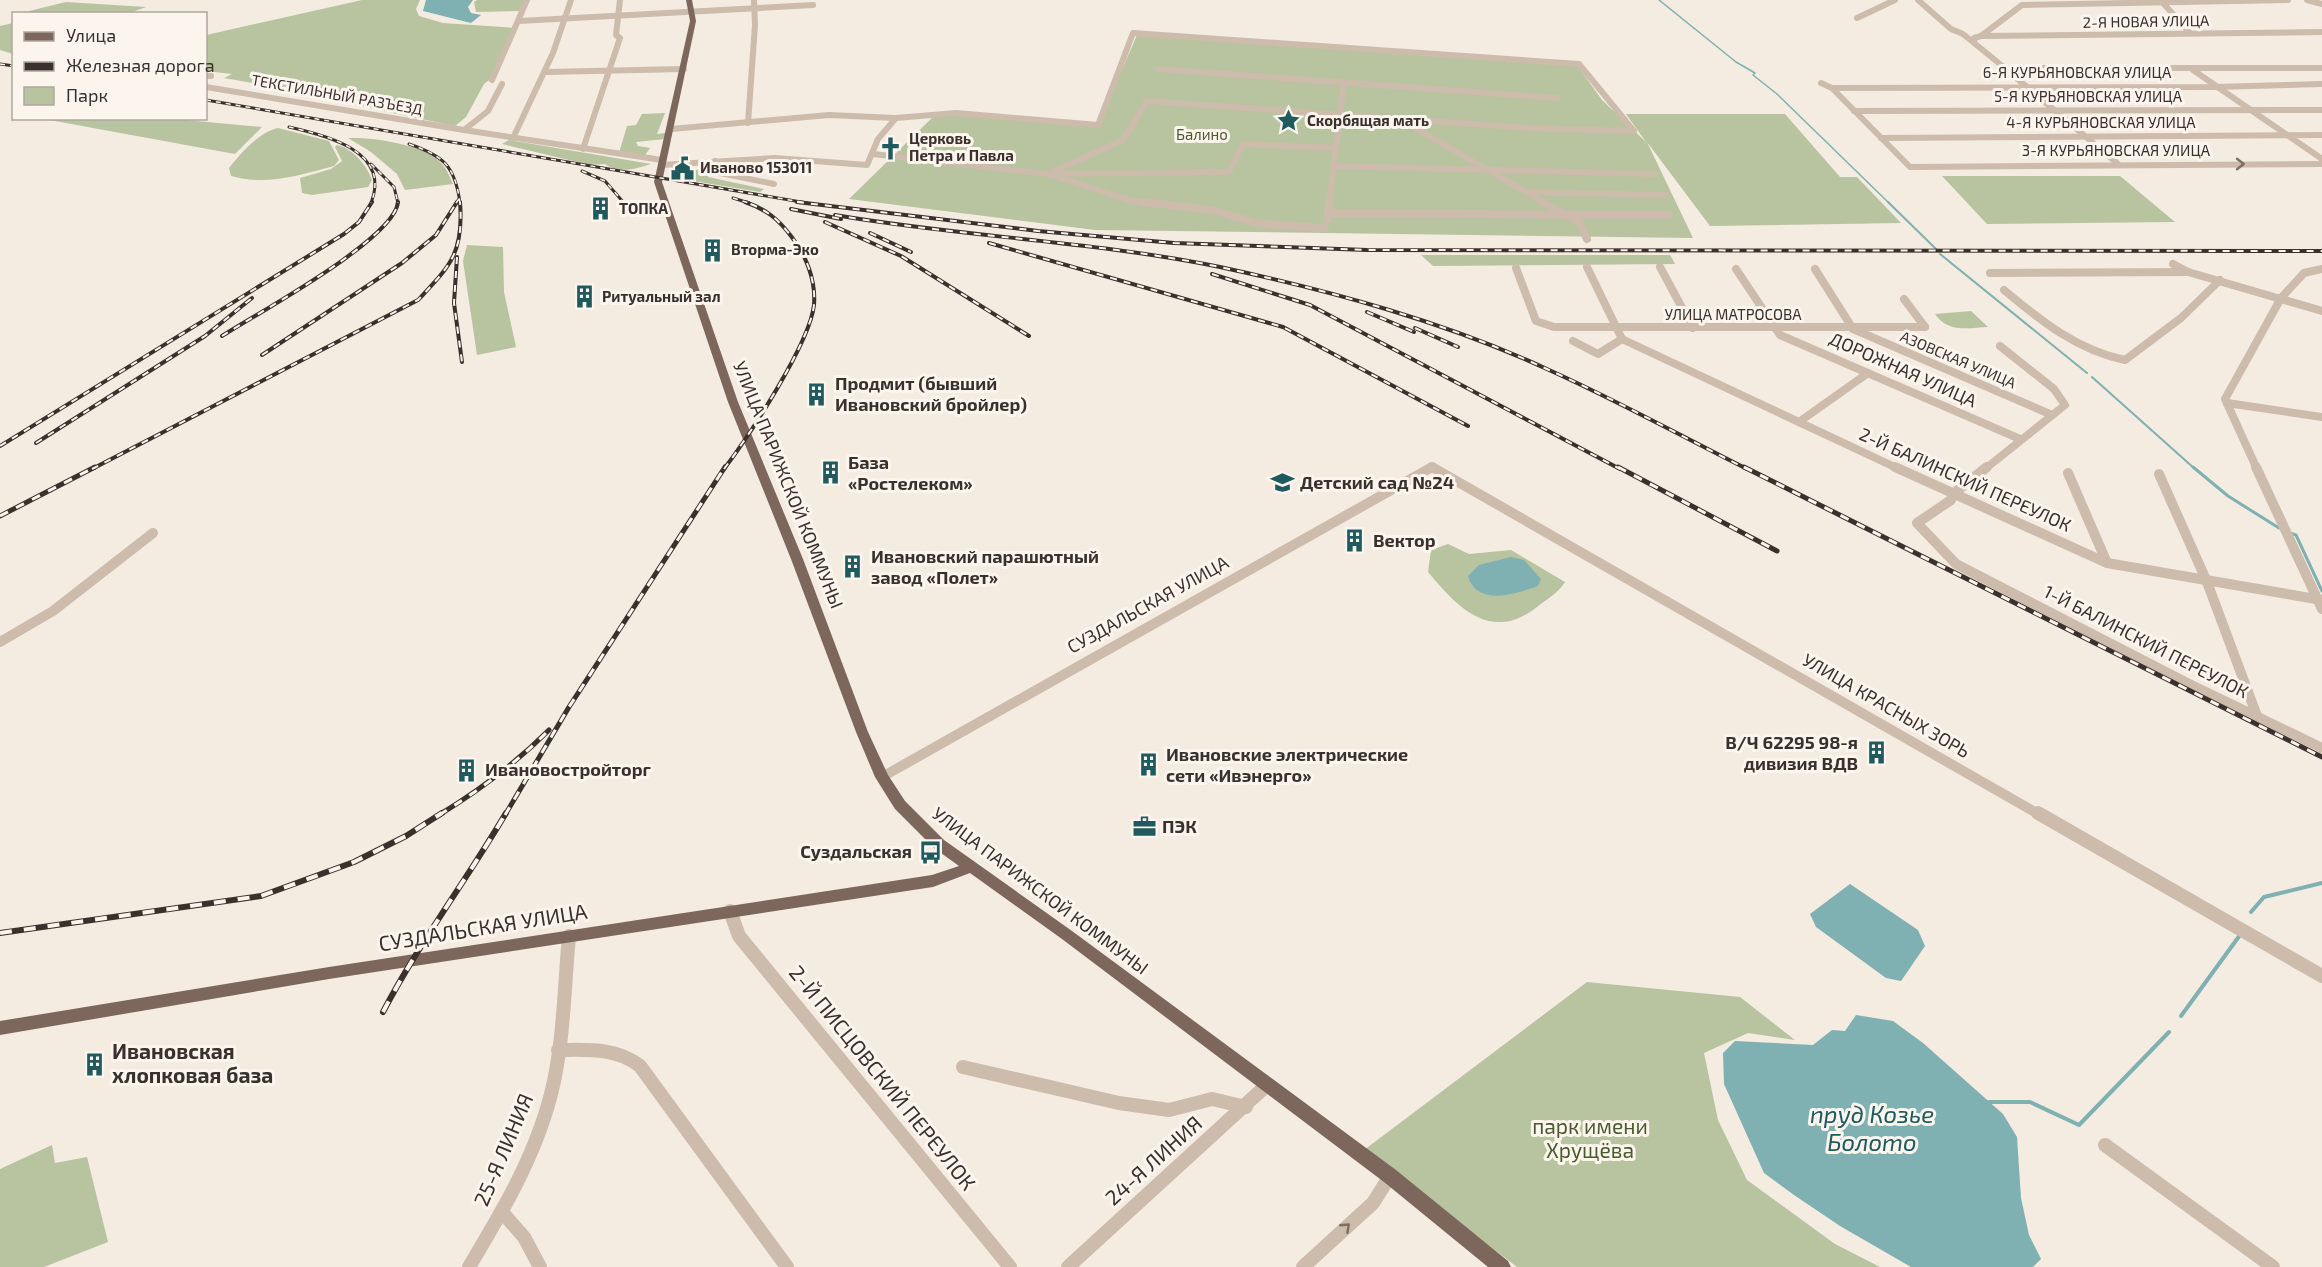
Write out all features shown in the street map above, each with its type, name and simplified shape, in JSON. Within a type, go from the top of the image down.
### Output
[{"type":"main road","points":[[689,0],[694,12]]},
{"type":"main road","name":"УЛИЦА ПАРИЖСКОЙ КОММУНЫ","points":[[694,12],[684,69],[658,182],[733,402],[882,777],[900,805],[919,827],[970,867],[1067,935],[1390,1176],[1502,1267]]},
{"type":"main road","name":"СУЗДАЛЬСКАЯ УЛИЦА","points":[[0,1028],[569,936],[933,881],[970,867]]},
{"type":"street","points":[[492,80],[527,0]]},
{"type":"street","points":[[513,138],[546,72],[571,0]]},
{"type":"street","points":[[583,149],[620,38],[616,35],[620,0]]},
{"type":"street","points":[[1857,18],[1895,0]]},
{"type":"street","points":[[1918,0],[1951,29],[1974,42],[2118,164]]},
{"type":"street","points":[[1974,42],[1974,38],[1981,36],[2029,2],[2163,3],[2288,0]]},
{"type":"street","points":[[2307,0],[2322,4]]},
{"type":"street","points":[[2163,3],[2190,33]]},
{"type":"street","points":[[519,21],[694,12],[755,4],[813,5]]},
{"type":"street","points":[[748,123],[755,4]]},
{"type":"street","name":"2-Я НОВАЯ УЛИЦА","points":[[1981,36],[2322,32]]},
{"type":"street","points":[[671,129],[829,115],[896,118],[956,113],[1098,125],[1133,33],[1579,64],[1634,131],[1528,129],[1147,101],[1123,140],[1048,174]]},
{"type":"street","points":[[2215,68],[2193,70],[2214,87],[2293,135],[2322,159]]},
{"type":"street","points":[[2005,69],[2322,68]]},
{"type":"street","points":[[546,72],[684,69]]},
{"type":"street","points":[[1158,69],[1558,98]]},
{"type":"street","points":[[1048,174],[1133,201],[1212,210],[1261,224],[1325,230],[1344,83]]},
{"type":"street","points":[[1821,83],[1832,88],[1881,138]]},
{"type":"street","points":[[464,130],[481,118],[498,99],[502,84]]},
{"type":"street","name":"6-Я КУРЬЯНОВСКАЯ УЛИЦА","points":[[1832,88],[2214,87],[2322,84]]},
{"type":"street","name":"ТЕКСТИЛЬНЫЙ РАЗЪЕЗД","points":[[207,87],[661,163],[775,159],[867,165],[873,154]]},
{"type":"street","name":"5-Я КУРЬЯНОВСКАЯ УЛИЦА","points":[[1854,111],[2322,110]]},
{"type":"street","points":[[896,118],[878,139],[873,154],[1048,174],[1229,172],[1243,144],[1335,148]]},
{"type":"street","points":[[1402,120],[1480,168],[1579,222],[1587,239]]},
{"type":"street","name":"4-Я КУРЬЯНОВСКАЯ УЛИЦА","points":[[1881,138],[2322,135]]},
{"type":"street","name":"3-Я КУРЬЯНОВСКАЯ УЛИЦА","points":[[1881,138],[1910,167],[2322,164]]},
{"type":"street","points":[[715,161],[710,171],[774,184]]},
{"type":"street","points":[[1333,166],[1654,174]]},
{"type":"street","points":[[1527,192],[1665,195]]},
{"type":"street","points":[[1328,213],[1669,215]]},
{"type":"street","points":[[2172,264],[2187,272]]},
{"type":"street","points":[[1574,341],[1598,354],[1622,339],[1587,267]]},
{"type":"street","points":[[1660,267],[1693,328]]},
{"type":"street","name":"УЛИЦА МАТРОСОВА","points":[[1516,268],[1536,321],[1542,325],[1616,329],[1925,327],[1904,299]]},
{"type":"street","points":[[1736,269],[1774,329]]},
{"type":"street","points":[[1815,269],[1853,329]]},
{"type":"street","points":[[2226,401],[2282,298],[2304,273],[2322,269]]},
{"type":"street","points":[[1990,273],[2187,272],[2322,311]]},
{"type":"street","points":[[2004,290],[2058,335],[2114,359],[2125,360],[2181,318],[2220,280]]},
{"type":"street","name":"ДОРОЖНАЯ УЛИЦА","points":[[1774,329],[1780,334],[1868,374],[2020,440]]},
{"type":"street","name":"АЗОВСКАЯ УЛИЦА","points":[[1853,329],[2052,415]]},
{"type":"street","name":"2-Й БАЛИНСКИЙ ПЕРЕУЛОК","points":[[1622,339],[1953,494],[2107,563],[2320,600]]},
{"type":"street","points":[[1953,494],[2066,405],[2054,389],[2000,346]]},
{"type":"street","points":[[1799,422],[1868,374]]},
{"type":"street","points":[[2226,401],[2322,417]]},
{"type":"street","points":[[2226,401],[2320,600],[2322,609]]},
{"type":"street","name":"СУЗДАЛЬСКАЯ УЛИЦА","points":[[882,777],[1432,467]]},
{"type":"street","name":"УЛИЦА КРАСНЫХ ЗОРЬ","points":[[1432,467],[2322,976]]},
{"type":"street","points":[[2068,473],[2107,563]]},
{"type":"street","points":[[2159,474],[2207,582],[2257,716]]},
{"type":"street","name":"1-Й БАЛИНСКИЙ ПЕРЕУЛОК","points":[[1953,494],[1952,500],[1917,523],[1956,564],[2322,748]]},
{"type":"street","points":[[0,642],[53,611],[153,534]]},
{"type":"street","name":"2-Й ПИСЦОВСКИЙ ПЕРЕУЛОК","points":[[730,911],[739,936],[1010,1267]]},
{"type":"street","name":"25-Я ЛИНИЯ","points":[[469,1267],[502,1212],[538,1134],[551,1095],[558,1050],[569,936]]},
{"type":"street","points":[[558,1050],[611,1051],[630,1056],[640,1066],[787,1267]]},
{"type":"street","points":[[963,1067],[1119,1103],[1169,1110],[1212,1099],[1246,1107]]},
{"type":"street","name":"24-Я ЛИНИЯ","points":[[1068,1267],[1267,1086]]},
{"type":"street","points":[[2104,1145],[2273,1267]]},
{"type":"street","points":[[1303,1267],[1372,1203],[1390,1176]]},
{"type":"street","points":[[502,1212],[524,1237],[540,1267]]},
{"type":"green space","points":[[362,0],[420,0],[416,9],[419,16],[443,23],[516,28],[489,80],[484,84],[466,117],[455,126],[224,78],[232,74],[207,71],[207,35]]},
{"type":"green space","points":[[477,0],[524,0],[520,11],[476,12],[474,2]]},
{"type":"green space","points":[[66,2],[146,7],[133,12],[29,11]]},
{"type":"green space","points":[[12,23],[12,54],[0,50],[0,26]]},
{"type":"green space","name":"Балино","points":[[1137,35],[1577,65],[1602,100],[1646,142],[1626,114],[1785,114],[1840,177],[1857,177],[1901,223],[1710,226],[1647,142],[1693,238],[1095,230],[849,199],[938,112],[1098,125]]},
{"type":"green space","points":[[665,113],[657,134],[665,133],[665,139],[636,142],[638,146],[650,148],[645,155],[619,153],[627,126],[636,125],[642,114]]},
{"type":"green space","points":[[49,120],[185,120],[262,127],[235,154]]},
{"type":"green space","points":[[278,128],[329,141],[339,160],[334,166],[270,180],[231,176],[229,168],[245,150],[257,138]]},
{"type":"green space","points":[[348,138],[382,140],[430,154],[441,163],[453,184],[405,190],[397,174],[371,152]]},
{"type":"green space","points":[[509,140],[651,164],[627,170],[616,169],[605,164],[590,165],[502,144]]},
{"type":"green space","points":[[337,145],[353,153],[363,163],[372,180],[368,187],[312,195],[302,193],[300,178],[331,169],[342,161],[335,147]]},
{"type":"green space","points":[[709,166],[708,177],[764,189],[760,192],[693,181],[693,171]]},
{"type":"green space","points":[[1942,176],[2120,176],[2175,222],[1987,224]]},
{"type":"green space","points":[[467,245],[503,247],[504,292],[516,347],[477,355],[463,261]]},
{"type":"green space","points":[[1421,255],[1670,255],[1675,264],[1433,266]]},
{"type":"green space","points":[[1971,311],[1988,327],[1952,327],[1935,314]]},
{"type":"green space","points":[[1448,544],[1469,554],[1511,550],[1565,582],[1552,596],[1520,617],[1505,622],[1476,617],[1451,598],[1428,572],[1431,550]]},
{"type":"green space","name":"парк имени Хрущёва","points":[[1587,982],[1740,997],[1795,1040],[1748,1033],[1704,1053],[1718,1120],[1747,1180],[1835,1244],[1880,1267],[1517,1267],[1364,1150]]},
{"type":"green space","points":[[52,1145],[55,1163],[87,1157],[108,1242],[44,1267],[0,1267],[0,1169]]},
{"type":"water","points":[[426,0],[473,0],[468,7],[471,13],[481,15],[471,23],[423,11]]},
{"type":"water","points":[[1511,557],[1524,560],[1541,579],[1538,586],[1498,596],[1480,592],[1473,586],[1468,576],[1479,565]]},
{"type":"water","points":[[1850,884],[1918,930],[1925,946],[1901,981],[1886,978],[1816,927],[1810,914]]},
{"type":"water","name":"пруд Козье Болото","points":[[1856,1015],[1893,1021],[1923,1043],[2003,1114],[2017,1137],[2021,1198],[2029,1235],[2041,1259],[2033,1267],[1911,1267],[1840,1226],[1764,1173],[1724,1084],[1723,1053],[1735,1041],[1813,1045],[1832,1030],[1845,1031]]},
{"type":"waterway","points":[[1659,0],[1736,62],[1755,73],[1753,75],[1777,94],[1889,203]]},
{"type":"waterway","points":[[1888,202],[1936,249]]},
{"type":"waterway","points":[[1940,254],[2087,373]]},
{"type":"waterway","points":[[2092,377],[2195,469]]},
{"type":"waterway","points":[[2193,467],[2228,496],[2279,528]]},
{"type":"waterway","points":[[2290,533],[2296,535],[2322,591]]},
{"type":"waterway","points":[[2251,912],[2264,897],[2322,883]]},
{"type":"waterway","points":[[2181,1016],[2240,935]]},
{"type":"waterway","points":[[1989,1102],[2030,1102],[2079,1125],[2169,1032]]},
{"type":"railway","points":[[0,64],[12,66]]},
{"type":"railway","points":[[207,100],[807,203]]},
{"type":"railway","points":[[289,127],[336,141],[364,158],[372,170],[375,185],[371,203]]},
{"type":"railway","points":[[409,144],[431,153],[446,164],[455,180],[460,203]]},
{"type":"railway","points":[[371,164],[394,187],[398,202]]},
{"type":"railway","points":[[582,171],[605,181],[624,203]]},
{"type":"railway","points":[[733,198],[749,203]]},
{"type":"railway","points":[[456,203],[459,199]]},
{"type":"railway","points":[[0,446],[344,234],[359,222],[372,202]]},
{"type":"railway","points":[[222,336],[292,294],[350,255],[391,217],[398,202]]},
{"type":"railway","points":[[262,355],[402,263],[436,235],[457,202]]},
{"type":"railway","points":[[92,469],[418,300],[439,278],[457,246],[460,234],[460,202]]},
{"type":"railway","points":[[623,202],[628,212]]},
{"type":"railway","points":[[724,469],[777,389],[802,342],[814,305],[812,277],[796,243],[771,215],[745,202]]},
{"type":"railway","points":[[797,202],[1038,231],[1174,243],[1367,250],[2322,251]]},
{"type":"railway","points":[[791,209],[841,219]]},
{"type":"railway","points":[[835,215],[1172,258],[1262,276],[1346,297],[1429,323],[1510,353],[1599,393],[1747,469]]},
{"type":"railway","points":[[825,222],[901,256],[1029,336]]},
{"type":"railway","points":[[870,233],[911,252]]},
{"type":"railway","points":[[989,243],[1283,327],[1468,426]]},
{"type":"railway","points":[[457,257],[454,303],[462,362]]},
{"type":"railway","points":[[1212,274],[1310,305],[1620,469]]},
{"type":"railway","points":[[36,443],[205,336],[252,298]]},
{"type":"railway","points":[[1367,312],[1414,332]]},
{"type":"railway","points":[[1415,328],[1458,347]]},
{"type":"railway","points":[[0,516],[95,467]]},
{"type":"railway","points":[[505,815],[569,707],[725,467]]},
{"type":"railway","points":[[1618,467],[1777,551]]},
{"type":"railway","points":[[1744,467],[2322,757]]},
{"type":"railway","points":[[439,815],[497,776],[549,730]]},
{"type":"railway","points":[[0,933],[261,896],[354,862],[406,836],[442,813]]},
{"type":"railway","points":[[383,1012],[412,961],[506,813]]},
{"type":"place","name":"Скорбящая мать","points":[[1289,121]]},
{"type":"place","name":"Церковь Петра и Павла","points":[[891,148]]},
{"type":"place","name":"Иваново 153011","points":[[682,168]]},
{"type":"place","name":"ТОПКА","points":[[601,209]]},
{"type":"place","name":"Вторма-Эко","points":[[713,250]]},
{"type":"place","name":"Ритуальный зал","points":[[584,297]]},
{"type":"place","name":"Продмит (бывший Ивановский бройлер)","points":[[817,394]]},
{"type":"place","name":"База «Ростелеком»","points":[[830,473]]},
{"type":"place","name":"Детский сад №24","points":[[1282,483]]},
{"type":"place","name":"Вектор","points":[[1355,541]]},
{"type":"place","name":"Ивановский парашютный завод «Полет»","points":[[853,567]]},
{"type":"place","name":"В/Ч 62295 98-я дивизия ВДВ","points":[[1876,753]]},
{"type":"place","name":"Ивановские электрические сети «Ивэнерго»","points":[[1148,765]]},
{"type":"place","name":"Ивановостройторг","points":[[467,770]]},
{"type":"place","name":"ПЭК","points":[[1144,827]]},
{"type":"place","name":"Суздальская","points":[[930,852]]},
{"type":"place","name":"Ивановская хлопковая база","points":[[94,1064]]}]
